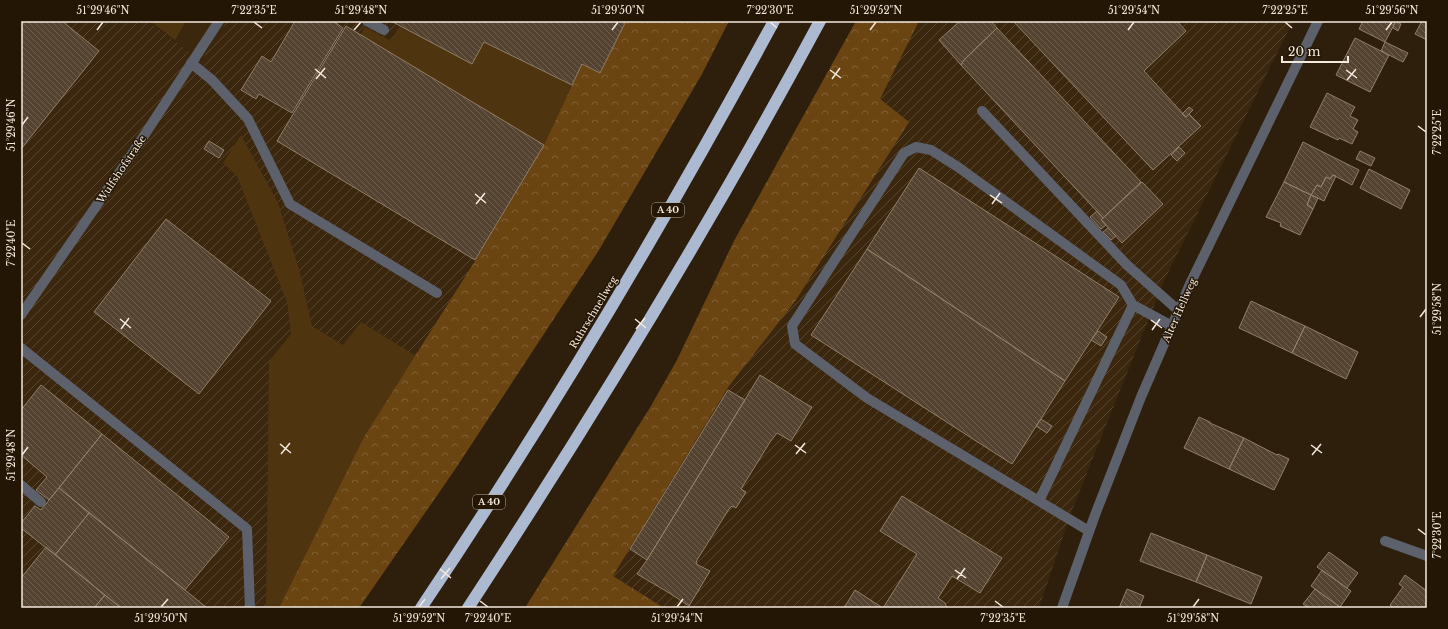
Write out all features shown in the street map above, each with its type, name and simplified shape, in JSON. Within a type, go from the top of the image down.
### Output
[{"type":"highway","name":"Ruhrschnellweg","points":[[421,608],[529,440],[595,332],[708,141],[774,21]]},
{"type":"highway","points":[[468,608],[576,440],[662,298],[726,190],[820,21]]},
{"type":"street","name":"Wulfshofstraße","points":[[21,315],[130,157],[219,21]]},
{"type":"street","points":[[367,21],[384,30]]},
{"type":"street","name":"Alter Hellweg","points":[[1062,608],[1117,456],[1172,326],[1207,248],[1318,21]]},
{"type":"street","points":[[191,64],[212,80],[248,119],[290,204],[437,293]]},
{"type":"street","points":[[982,111],[1127,265],[1179,312]]},
{"type":"street","points":[[1089,531],[867,398],[795,344],[792,326],[904,153],[916,147],[931,150],[958,167],[1121,285],[1133,305],[1172,326]]},
{"type":"street","points":[[1039,501],[1133,305]]},
{"type":"street","points":[[21,348],[247,529],[250,608]]},
{"type":"street","points":[[21,485],[41,502]]},
{"type":"street","points":[[1384,541],[1427,556]]},
{"type":"shaded area","points":[[21,21],[148,21],[201,61],[227,21],[636,21],[298,608],[21,608]]},
{"type":"shaded area","points":[[148,21],[227,21],[201,61]]},
{"type":"shaded area","points":[[150,21],[186,21],[175,40]]},
{"type":"shaded area","points":[[856,21],[1293,21],[1164,281],[1072,510],[1039,608],[525,608],[651,406],[677,360],[734,241]]},
{"type":"shaded area","points":[[400,25],[472,64],[484,42],[572,85],[544,145],[360,35],[365,27],[391,41]]},
{"type":"shaded area","points":[[241,135],[278,203],[299,269],[312,326],[343,345],[361,322],[416,356],[364,437],[279,608],[266,608],[269,361],[291,334],[287,302],[237,176],[223,163]]},
{"type":"green space","points":[[626,21],[729,21],[702,74],[599,250],[454,471],[359,608],[279,608],[364,437],[475,261],[544,145],[582,64],[600,73]]},
{"type":"green space","points":[[856,21],[919,21],[880,99],[909,122],[796,300],[729,386],[613,576],[664,608],[525,608],[651,406],[677,360],[734,241]]},
{"type":"building","points":[[21,21],[62,21],[99,51],[21,149]]},
{"type":"building","points":[[295,21],[333,21],[343,28],[292,113],[259,94],[256,99],[241,90],[262,56],[271,62]]},
{"type":"building","points":[[391,21],[626,21],[600,73],[582,64],[572,85],[484,42],[472,64]]},
{"type":"building","points":[[960,21],[991,21],[997,28],[964,60],[961,65],[939,40]]},
{"type":"building","points":[[1013,21],[1177,21],[1186,31],[1144,71],[1186,117],[1189,114],[1201,126],[1153,170]]},
{"type":"building","points":[[1363,21],[1396,21],[1385,42],[1359,29]]},
{"type":"building","points":[[1395,21],[1401,24],[1398,31],[1393,28]]},
{"type":"building","points":[[1422,21],[1427,21],[1427,40],[1415,34]]},
{"type":"building","points":[[346,26],[544,145],[475,260],[277,141]]},
{"type":"building","points":[[997,28],[1141,182],[1103,218],[961,65],[964,60]]},
{"type":"building","points":[[1355,38],[1389,55],[1370,92],[1336,75]]},
{"type":"building","points":[[1385,42],[1408,53],[1403,62],[1381,51]]},
{"type":"building","points":[[1327,93],[1355,107],[1350,116],[1358,120],[1353,129],[1358,132],[1352,144],[1339,138],[1338,140],[1310,127]]},
{"type":"building","points":[[1189,107],[1193,110],[1186,117],[1182,114]]},
{"type":"building","points":[[209,141],[224,150],[219,158],[204,149]]},
{"type":"building","points":[[1303,142],[1359,170],[1352,185],[1333,175],[1330,179],[1326,177],[1321,187],[1317,185],[1311,195],[1284,182]]},
{"type":"building","points":[[1179,147],[1185,153],[1177,161],[1171,155]]},
{"type":"building","points":[[1360,151],[1375,158],[1371,166],[1356,159]]},
{"type":"building","points":[[919,168],[1119,297],[1065,381],[867,249]]},
{"type":"building","points":[[1369,169],[1410,190],[1401,209],[1360,188]]},
{"type":"building","points":[[1333,175],[1336,176],[1324,201],[1311,195],[1317,185],[1321,187],[1326,177],[1330,179]]},
{"type":"building","points":[[1142,182],[1163,204],[1122,243],[1101,220]]},
{"type":"building","points":[[1284,182],[1311,195],[1307,205],[1313,209],[1300,235],[1280,226],[1281,223],[1266,217]]},
{"type":"building","points":[[1311,195],[1318,198],[1313,209],[1307,205]]},
{"type":"building","points":[[1097,211],[1103,218],[1101,220],[1106,225],[1101,229],[1090,217]]},
{"type":"building","points":[[166,219],[271,301],[199,394],[94,312]]},
{"type":"building","points":[[1108,228],[1116,236],[1111,240],[1103,232]]},
{"type":"building","points":[[867,249],[1065,381],[1012,464],[811,335]]},
{"type":"building","points":[[1251,301],[1305,326],[1292,353],[1239,328]]},
{"type":"building","points":[[1305,326],[1358,352],[1346,379],[1292,353]]},
{"type":"building","points":[[1098,331],[1107,337],[1101,346],[1091,340]]},
{"type":"building","points":[[760,375],[812,407],[791,441],[777,433],[770,442],[741,489],[746,492],[736,508],[732,506],[729,509],[697,560],[696,563],[698,565],[710,571],[689,606],[637,574]]},
{"type":"building","points":[[41,385],[102,434],[49,500],[36,490],[47,477],[21,455],[21,410]]},
{"type":"building","points":[[728,390],[745,400],[647,560],[630,549]]},
{"type":"building","points":[[1199,417],[1244,438],[1229,469],[1184,448]]},
{"type":"building","points":[[1041,419],[1052,426],[1047,433],[1036,426]]},
{"type":"building","points":[[102,434],[229,537],[185,590],[59,488]]},
{"type":"building","points":[[1244,438],[1277,455],[1278,454],[1289,459],[1274,490],[1229,469]]},
{"type":"building","points":[[59,488],[89,513],[55,555],[21,528],[21,523],[35,506],[41,510]]},
{"type":"building","points":[[902,496],[1002,558],[980,593],[952,576],[938,598],[945,603],[947,608],[883,608],[917,554],[880,531]]},
{"type":"building","points":[[89,513],[207,608],[121,608],[55,555]]},
{"type":"building","points":[[1151,533],[1207,555],[1196,582],[1140,561]]},
{"type":"building","points":[[46,547],[105,595],[94,608],[21,608],[21,578]]},
{"type":"building","points":[[1329,552],[1358,573],[1347,588],[1317,567]]},
{"type":"building","points":[[1207,555],[1262,577],[1251,604],[1196,582]]},
{"type":"building","points":[[1322,570],[1351,591],[1340,607],[1311,586]]},
{"type":"building","points":[[1405,575],[1427,591],[1427,608],[1393,608],[1390,605],[1403,587],[1399,584]]},
{"type":"building","points":[[1127,589],[1144,596],[1139,608],[1119,608]]},
{"type":"building","points":[[1315,589],[1342,608],[1309,608],[1303,604]]},
{"type":"building","points":[[855,590],[883,608],[844,608]]},
{"type":"building","points":[[105,595],[121,608],[94,608]]}]
